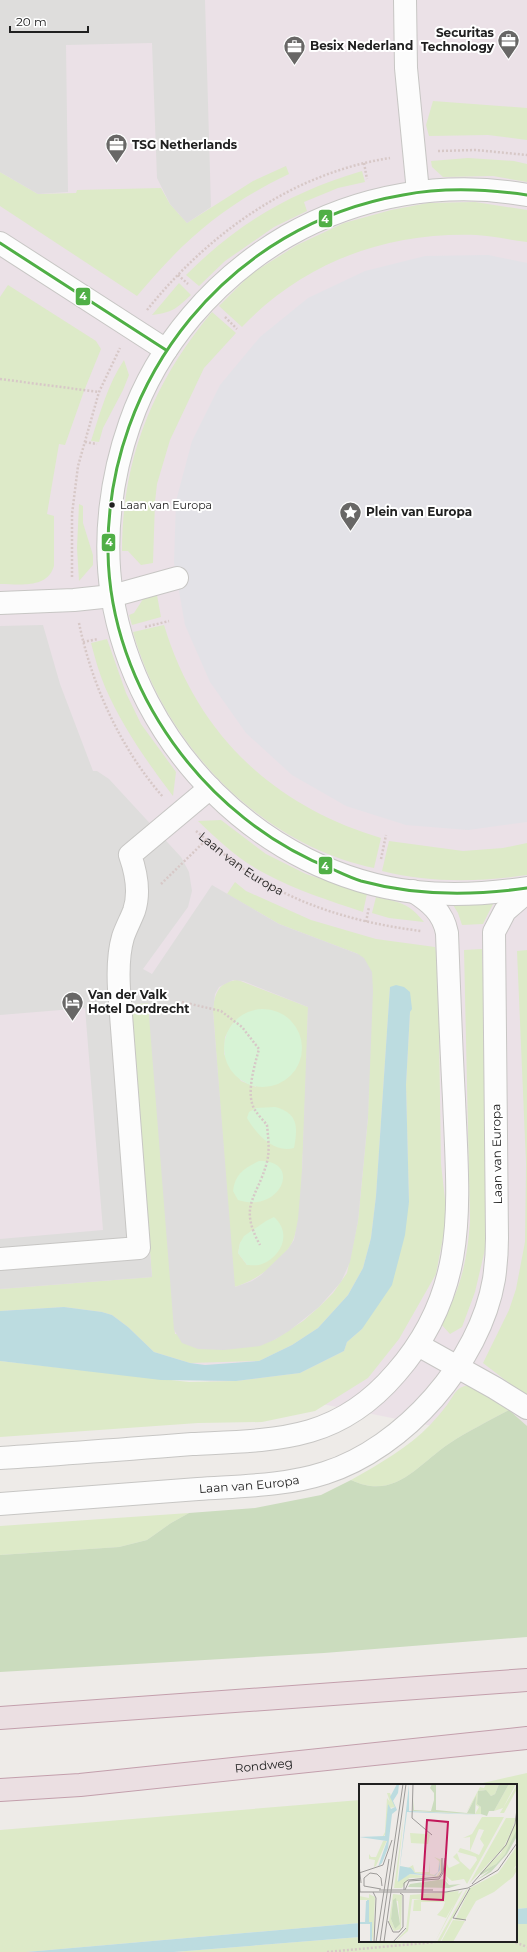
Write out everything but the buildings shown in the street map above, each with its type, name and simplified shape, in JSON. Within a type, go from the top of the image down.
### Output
[{"type":"highway","points":[[0,1718],[527,1680]]},
{"type":"highway","name":"Rondweg","points":[[0,1790],[80,1784],[527,1738]]},
{"type":"street","points":[[405,0],[407,84],[418,192]]},
{"type":"street","points":[[527,196],[492,190],[418,192],[350,208],[318,220],[275,243],[225,281],[186,322],[166,350],[149,378],[135,408],[116,470],[111,504],[109,540],[112,596],[124,645],[149,708],[173,745],[210,788],[243,818],[275,841],[306,859],[355,877],[413,891],[447,894],[484,894],[527,888]]},
{"type":"street","points":[[0,242],[166,350]]},
{"type":"street","points":[[0,603],[74,600],[112,596],[177,578]]},
{"type":"street","points":[[0,1259],[139,1248],[118,969],[124,936],[134,909],[136,883],[130,855],[210,788]]},
{"type":"street","points":[[0,1458],[245,1440],[308,1431],[329,1424],[352,1412],[372,1397],[390,1380],[418,1345],[429,1329],[439,1307],[450,1267],[456,1227],[457,1189],[447,933],[445,924],[435,907],[413,891]]},
{"type":"street","name":"Laan van Europa","points":[[0,1504],[252,1485],[305,1479],[324,1474],[366,1456],[400,1431],[432,1399],[457,1367],[480,1324],[494,1280],[496,1259],[494,932],[505,911],[527,892]]},
{"type":"street","points":[[418,1345],[527,1408]]},
{"type":"path","points":[[364,163],[369,186]]},
{"type":"path","points":[[229,320],[237,329]]},
{"type":"path","name":"Laan van Europa","points":[[132,329],[122,345],[99,392],[78,466],[72,514],[71,564],[74,600],[83,642],[106,706],[128,749],[156,788],[179,814],[224,856],[264,882],[308,903],[366,922],[423,932],[447,933]]},
{"type":"path","points":[[0,379],[99,392]]},
{"type":"path","points":[[85,442],[97,444]]},
{"type":"path","points":[[134,909],[206,840]]},
{"type":"path","points":[[182,1002],[221,1011],[228,1015],[242,1027],[259,1048],[252,1076],[252,1095],[254,1109],[267,1125],[267,1161],[251,1203],[249,1221],[260,1246]]},
{"type":"path","points":[[327,1952],[435,1942]]},
{"type":"path","points":[[514,1942],[527,1947]]},
{"type":"shaded area","points":[[0,0],[527,0],[527,1445],[0,1340]]},
{"type":"shaded area","points":[[0,0],[205,0],[211,207],[187,223],[170,204],[157,178],[152,43],[66,45],[68,192],[38,194],[0,172]]},
{"type":"shaded area","name":"Plein van Europa","points":[[488,255],[527,263],[527,822],[468,830],[406,825],[346,806],[292,775],[246,733],[210,682],[185,625],[174,563],[176,501],[192,441],[220,385],[260,337],[308,298],[365,271],[425,256]]},
{"type":"shaded area","name":"Van der Valk Hotel Dordrecht","points":[[43,625],[60,684],[93,771],[97,771],[109,779],[181,857],[189,872],[192,891],[188,907],[143,969],[152,974],[212,885],[279,924],[358,954],[364,958],[372,972],[373,991],[368,1117],[358,1221],[350,1262],[341,1282],[319,1307],[289,1331],[260,1346],[224,1350],[198,1349],[182,1343],[174,1330],[148,1003],[130,1004],[152,1277],[0,1289],[0,1239],[103,1230],[85,1008],[0,1015],[0,626]],"holes":[[[233,980],[243,981],[308,1007],[302,1171],[298,1219],[294,1240],[288,1249],[261,1275],[252,1281],[235,1287],[213,1011],[215,994],[219,987]]]},
{"type":"green space","points":[[433,101],[527,108],[527,140],[488,135],[429,136],[426,125]]},
{"type":"green space","points":[[468,158],[514,161],[527,164],[527,182],[493,176],[443,177],[432,167],[431,161]]},
{"type":"green space","points":[[286,166],[289,174],[244,199],[206,226],[171,258],[137,296],[0,206],[0,172],[38,194],[76,193],[77,190],[161,188],[170,204],[187,223],[253,181]]},
{"type":"green space","points":[[362,171],[365,182],[338,188],[304,202],[307,211],[274,227],[225,261],[199,286],[186,275],[225,240],[267,211],[312,189],[336,179]]},
{"type":"green space","points":[[475,202],[527,210],[527,242],[476,235],[443,235],[410,239],[379,246],[348,256],[320,269],[292,285],[266,304],[242,327],[219,306],[251,274],[297,245],[344,223],[391,210],[428,203]]},
{"type":"green space","points":[[179,283],[191,295],[174,309],[165,313],[152,315]]},
{"type":"green space","points":[[8,285],[96,341],[101,349],[65,445],[59,444],[47,514],[54,516],[54,566],[45,579],[32,584],[0,584],[0,297]]},
{"type":"green space","points":[[212,312],[236,333],[204,368],[170,440],[157,484],[153,563],[141,565],[128,551],[122,551],[123,517],[135,453],[145,423],[173,366],[191,339]]},
{"type":"green space","points":[[124,360],[129,375],[123,390],[103,428],[99,442],[91,441],[101,409],[113,379]]},
{"type":"green space","points":[[79,504],[83,506],[83,523],[93,555],[93,565],[79,581],[77,548]]},
{"type":"green space","points":[[157,595],[161,617],[132,625],[129,615],[134,613],[145,596]]},
{"type":"green space","points":[[164,625],[178,664],[197,700],[219,732],[244,760],[274,785],[306,807],[342,824],[381,838],[374,868],[332,856],[292,837],[255,812],[222,783],[193,749],[168,712],[148,673],[133,632]]},
{"type":"green space","points":[[107,639],[126,693],[141,724],[176,772],[173,796],[154,770],[119,716],[105,687],[91,643]]},
{"type":"green space","points":[[221,820],[266,854],[306,874],[367,894],[363,912],[301,890],[256,869],[230,850],[198,821]]},
{"type":"green space","points":[[389,841],[463,851],[503,848],[527,843],[527,875],[491,879],[454,880],[418,878],[382,871]]},
{"type":"green space","points":[[235,882],[246,891],[311,920],[376,939],[435,947],[438,962],[441,1164],[447,1217],[436,1274],[399,1339],[368,1378],[315,1411],[262,1422],[198,1423],[0,1437],[0,1361],[189,1382],[236,1381],[300,1373],[344,1351],[347,1342],[362,1329],[409,1202],[406,1085],[410,1012],[412,1008],[390,987],[376,1196],[371,1238],[363,1268],[348,1295],[318,1328],[292,1345],[259,1361],[190,1363],[154,1352],[128,1327],[112,1315],[102,1312],[64,1307],[0,1311],[0,1289],[152,1277],[130,1004],[149,1003],[175,1334],[274,1340],[303,1321],[319,1307],[333,1293],[347,1273],[358,1221],[368,1117],[369,1067],[358,954],[279,924],[227,894]]},
{"type":"green space","points":[[376,897],[403,904],[419,916],[424,922],[389,918],[372,913]]},
{"type":"green space","points":[[496,898],[483,924],[462,925],[458,913],[450,900]]},
{"type":"green space","points":[[482,949],[490,1197],[487,1241],[475,1292],[462,1327],[450,1334],[441,1324],[454,1298],[462,1274],[467,1249],[470,1221],[464,950]]},
{"type":"green space","points":[[527,950],[527,1397],[483,1363],[509,1310],[516,1289],[525,1242],[526,1163],[517,951]]},
{"type":"green space","points":[[238,980],[308,1007],[301,1195],[297,1228],[294,1238],[285,1254],[260,1275],[234,1287],[213,1011],[216,994],[222,986]],"holes":[[[233,1023],[256,1087],[241,1081],[224,1054],[225,1037]],[[252,1230],[247,1265],[238,1253],[240,1243]]]},
{"type":"green space","points":[[263,1009],[278,1012],[285,1016],[295,1026],[299,1033],[302,1048],[299,1063],[295,1070],[285,1080],[278,1084],[263,1087],[248,1084],[241,1080],[231,1070],[227,1063],[224,1048],[227,1033],[231,1026],[241,1016],[248,1012]]},
{"type":"green space","points":[[275,1107],[288,1113],[295,1122],[296,1134],[294,1148],[279,1148],[266,1141],[255,1130],[247,1118],[249,1112],[256,1108]]},
{"type":"green space","points":[[259,1161],[272,1163],[280,1169],[283,1177],[281,1185],[275,1194],[266,1200],[253,1202],[238,1200],[233,1191],[238,1176],[249,1166]]},
{"type":"green space","points":[[274,1217],[283,1230],[282,1244],[279,1250],[275,1256],[262,1264],[247,1265],[238,1253],[240,1243],[244,1236]]},
{"type":"green space","points":[[471,1385],[482,1389],[509,1410],[450,1443],[405,1478],[380,1486],[367,1485],[351,1480],[393,1455],[413,1441],[445,1408],[456,1391],[462,1387]]},
{"type":"green space","points":[[509,1410],[527,1426],[527,1637],[324,1653],[0,1672],[0,1555],[119,1547],[147,1540],[171,1523],[189,1513],[255,1508],[321,1495],[351,1480],[367,1485],[380,1486],[393,1483],[405,1478],[450,1443]]},
{"type":"green space","points":[[189,1513],[171,1523],[147,1540],[119,1547],[0,1555],[0,1526]]},
{"type":"green space","points":[[527,1773],[527,1908],[517,1909],[517,1784],[478,1784]]},
{"type":"green space","points":[[359,1800],[359,1923],[26,1952],[0,1952],[0,1830]]},
{"type":"green space","points":[[517,1924],[527,1924],[527,1952],[174,1952],[359,1937],[359,1942],[517,1942]]},
{"type":"water","points":[[396,985],[404,987],[410,992],[412,1009],[410,1012],[406,1085],[409,1202],[405,1235],[392,1285],[362,1329],[347,1342],[344,1351],[300,1373],[236,1381],[161,1380],[0,1361],[0,1311],[64,1307],[102,1312],[112,1315],[128,1327],[154,1352],[190,1363],[205,1365],[259,1361],[292,1345],[318,1328],[348,1295],[363,1268],[371,1238],[376,1196],[390,987]]},
{"type":"water","points":[[527,1908],[527,1924],[517,1924],[517,1909]]},
{"type":"water","points":[[359,1923],[359,1937],[174,1952],[26,1952]]},
{"type":"transit line","name":"4","points":[[527,195],[481,190],[419,192],[341,211],[284,238],[234,275],[190,319],[155,370],[129,426],[113,488],[108,552],[113,603],[126,652],[146,699],[173,743],[206,783],[244,818],[286,847],[361,881],[402,890],[444,893],[506,891],[527,888]]},
{"type":"transit line","name":"4","points":[[0,243],[166,350]]},
{"type":"place","name":"Securitas Technology","points":[[509,60]]},
{"type":"place","name":"Besix Nederland","points":[[294,66]]},
{"type":"place","name":"TSG Netherlands","points":[[116,164]]},
{"type":"place","name":"Laan van Europa","points":[[112,505]]},
{"type":"place","name":"Plein van Europa","points":[[351,532]]},
{"type":"place","name":"Van der Valk Hotel Dordrecht","points":[[72,1022]]}]
